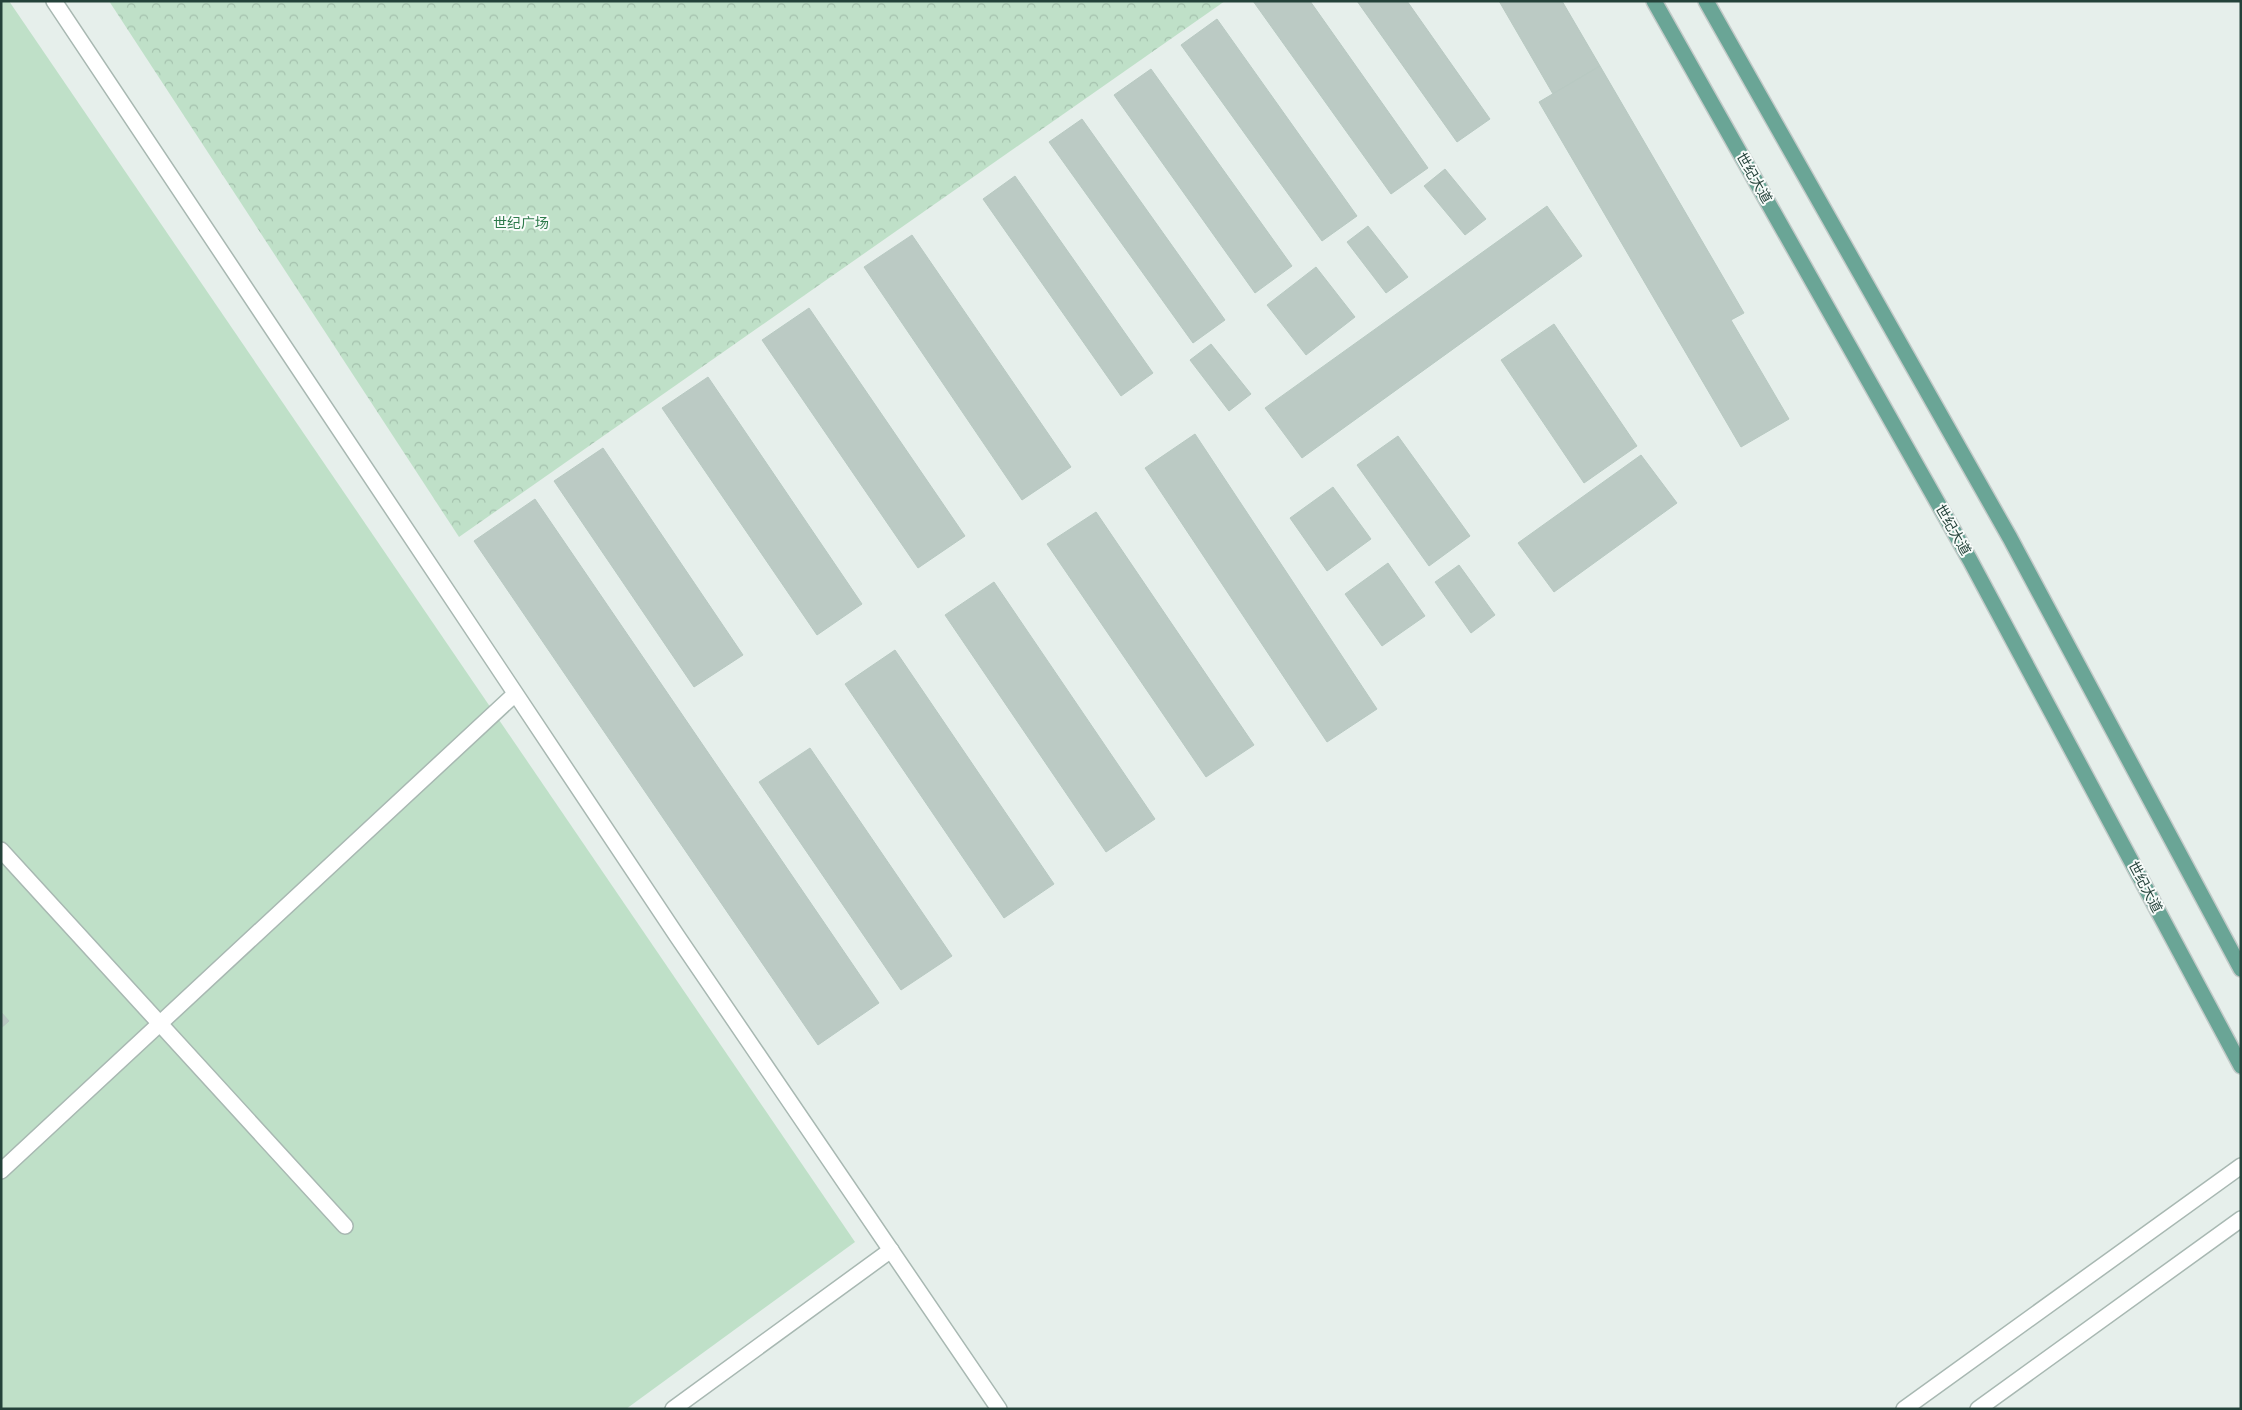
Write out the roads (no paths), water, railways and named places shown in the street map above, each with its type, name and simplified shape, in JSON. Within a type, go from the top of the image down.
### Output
[{"type":"main road","name":"世纪大道","points":[[1654,1],[1970,560],[2241,1066]]},
{"type":"main road","points":[[1706,1],[2010,538],[2241,969]]},
{"type":"street","points":[[54,1],[515,694],[999,1409]]},
{"type":"street","points":[[1,1171],[515,694]]},
{"type":"street","points":[[1,850],[345,1226]]},
{"type":"street","points":[[1904,1409],[2241,1166]]},
{"type":"street","points":[[1978,1409],[2241,1219]]},
{"type":"street","points":[[673,1409],[891,1250]]},
{"type":"park label","name":"世纪广场","points":[[521,223]]}]
